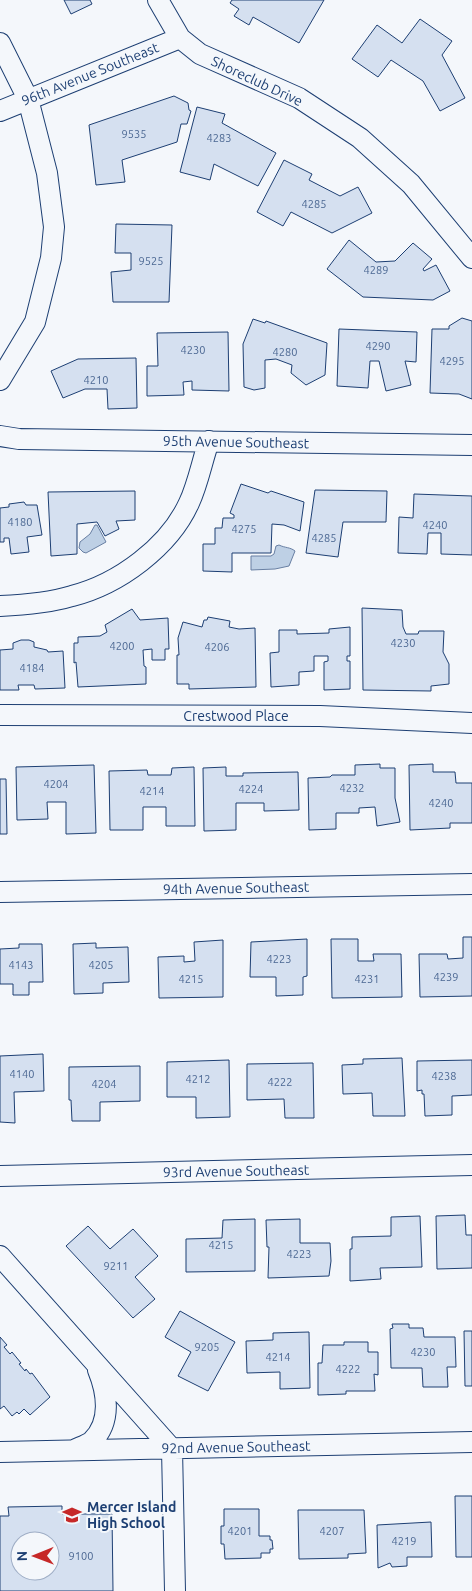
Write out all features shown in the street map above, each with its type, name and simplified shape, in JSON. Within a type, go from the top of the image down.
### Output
[{"type":"street","name":"Shoreclub Drive","points":[[158,0],[180,38],[200,54],[299,98],[360,138],[411,184],[472,258]]},
{"type":"street","name":"96th Avenue Southeast","points":[[0,111],[180,38]]},
{"type":"street","points":[[0,42],[28,99],[47,173],[54,227],[51,258],[35,322],[0,380]]},
{"type":"street","name":"95th Avenue Southeast","points":[[0,436],[19,439],[472,445]]},
{"type":"street","points":[[0,606],[24,605],[73,596],[108,582],[142,561],[170,534],[189,503],[209,441]]},
{"type":"street","name":"Crestwood Place","points":[[0,715],[320,716],[472,723]]},
{"type":"street","name":"94th Avenue Southeast","points":[[0,892],[472,884]]},
{"type":"street","name":"93rd Avenue Southeast","points":[[0,1176],[472,1165]]},
{"type":"street","points":[[0,1256],[172,1449],[175,1591]]},
{"type":"street","points":[[74,1450],[91,1442],[101,1429],[106,1413],[106,1398],[96,1363]]},
{"type":"street","name":"92nd Avenue Southeast","points":[[0,1452],[472,1442]]},
{"type":"water","points":[[95,525],[97,525],[106,542],[86,553],[83,552],[79,548],[80,542],[90,534]]},
{"type":"water","points":[[279,545],[295,551],[289,566],[275,569],[251,570],[251,556],[271,556],[274,554],[276,546]]},
{"type":"building","points":[[64,0],[90,0],[92,4],[71,14]]},
{"type":"building","points":[[232,0],[324,0],[299,43],[253,17],[249,25],[234,16],[239,9],[230,3]]},
{"type":"building","points":[[420,19],[452,41],[442,55],[465,98],[440,111],[423,81],[391,60],[378,77],[352,59],[377,25],[402,43]]},
{"type":"building","points":[[174,96],[188,103],[189,110],[191,111],[187,124],[181,124],[177,142],[122,160],[125,182],[96,185],[89,125]]},
{"type":"building","points":[[197,107],[225,114],[222,123],[276,153],[258,186],[214,164],[210,180],[180,172]]},
{"type":"building","points":[[284,160],[312,174],[309,180],[340,196],[358,187],[372,213],[332,233],[291,212],[283,226],[257,212]]},
{"type":"building","points":[[116,224],[172,225],[169,302],[113,302],[111,272],[131,270],[131,253],[115,253]]},
{"type":"building","points":[[349,240],[376,262],[395,261],[413,243],[432,259],[423,269],[424,271],[436,265],[450,291],[433,300],[363,297],[327,269]]},
{"type":"building","points":[[462,318],[472,321],[472,399],[459,394],[430,393],[432,329],[449,329],[449,326]]},
{"type":"building","points":[[253,319],[265,323],[266,321],[327,343],[325,375],[306,385],[291,373],[292,365],[276,359],[265,360],[265,388],[254,390],[244,387],[243,344]]},
{"type":"building","points":[[339,329],[417,332],[416,362],[405,361],[411,385],[386,391],[379,361],[370,361],[368,388],[337,386]]},
{"type":"building","points":[[228,332],[229,391],[192,390],[192,381],[183,382],[184,395],[147,396],[147,366],[158,366],[157,333]]},
{"type":"building","points":[[136,358],[137,408],[108,409],[107,389],[85,389],[63,398],[51,371],[78,359]]},
{"type":"building","points":[[241,484],[268,493],[271,491],[304,502],[300,531],[284,525],[272,524],[271,553],[232,553],[232,572],[203,571],[203,544],[215,544],[215,528],[222,528],[223,518],[234,518],[234,515],[230,513]]},
{"type":"building","points":[[315,490],[387,491],[386,522],[343,522],[338,557],[306,553]]},
{"type":"building","points":[[135,491],[135,520],[116,521],[119,529],[105,536],[97,522],[77,524],[77,554],[51,556],[48,492]]},
{"type":"building","points":[[414,494],[472,496],[472,555],[441,554],[441,533],[428,533],[427,554],[398,553],[399,517],[413,518]]},
{"type":"building","points":[[24,502],[26,505],[37,505],[42,535],[27,537],[29,552],[11,554],[9,538],[4,538],[4,542],[0,542],[0,508],[9,507],[9,504]]},
{"type":"building","points":[[362,608],[402,610],[403,627],[406,634],[418,634],[419,631],[444,631],[443,652],[449,664],[449,684],[431,686],[431,691],[363,690]]},
{"type":"building","points":[[132,609],[140,620],[168,618],[169,649],[165,649],[165,660],[152,660],[152,649],[143,650],[146,684],[78,687],[76,662],[74,663],[74,643],[78,643],[78,637],[100,636],[107,632],[105,625]]},
{"type":"building","points":[[208,617],[230,621],[229,627],[239,629],[255,628],[256,687],[189,689],[189,684],[177,684],[178,638],[183,622],[202,627],[204,620],[207,620]]},
{"type":"building","points":[[350,627],[350,656],[347,656],[347,661],[350,661],[350,689],[324,690],[324,662],[328,661],[328,656],[314,656],[314,671],[299,672],[299,685],[271,687],[270,653],[279,652],[279,630],[297,630],[297,634],[329,633],[329,629]]},
{"type":"building","points":[[21,640],[34,642],[34,647],[47,650],[48,652],[63,651],[65,688],[35,689],[34,685],[18,685],[19,690],[0,690],[0,650],[13,649],[13,643]]},
{"type":"building","points":[[380,764],[380,768],[395,768],[395,798],[400,822],[377,826],[375,807],[359,808],[359,813],[336,813],[336,829],[309,830],[308,778],[355,775],[355,765]]},
{"type":"building","points":[[433,764],[433,772],[455,772],[456,783],[472,783],[472,823],[450,823],[450,828],[410,830],[409,765]]},
{"type":"building","points":[[94,765],[96,833],[66,834],[66,802],[47,802],[48,819],[17,820],[16,767]]},
{"type":"building","points":[[194,767],[195,826],[166,826],[166,807],[143,807],[143,830],[110,830],[109,771],[147,770],[148,775],[171,775],[172,768]]},
{"type":"building","points":[[226,767],[226,776],[243,776],[243,773],[298,772],[299,810],[264,811],[264,803],[236,803],[236,830],[204,831],[203,768]]},
{"type":"building","points":[[0,779],[6,779],[7,834],[0,834]]},
{"type":"building","points":[[463,937],[472,937],[472,996],[420,997],[419,954],[447,954],[448,959],[463,958]]},
{"type":"building","points":[[307,939],[307,976],[303,977],[303,995],[276,996],[276,977],[250,977],[251,942]]},
{"type":"building","points":[[331,939],[358,939],[358,961],[374,961],[373,954],[401,954],[402,997],[332,998]]},
{"type":"building","points":[[223,940],[223,997],[159,998],[158,957],[184,956],[184,962],[195,961],[194,942]]},
{"type":"building","points":[[96,943],[96,948],[128,947],[129,982],[103,983],[103,993],[74,994],[73,944]]},
{"type":"building","points":[[19,944],[42,944],[43,982],[29,982],[29,995],[13,995],[13,984],[0,984],[0,949],[19,948]]},
{"type":"building","points":[[43,1054],[44,1091],[14,1092],[15,1123],[0,1122],[0,1056]]},
{"type":"building","points":[[402,1058],[405,1116],[373,1116],[372,1093],[343,1094],[342,1065],[363,1064],[363,1059]]},
{"type":"building","points":[[229,1060],[230,1117],[196,1118],[196,1097],[167,1097],[167,1062]]},
{"type":"building","points":[[472,1060],[472,1095],[452,1096],[452,1115],[425,1116],[424,1094],[422,1094],[422,1090],[417,1091],[417,1061]]},
{"type":"building","points":[[313,1063],[314,1118],[285,1118],[284,1099],[247,1100],[247,1064]]},
{"type":"building","points":[[140,1066],[140,1101],[100,1102],[100,1121],[72,1121],[71,1100],[69,1100],[69,1067]]},
{"type":"building","points":[[465,1215],[466,1235],[472,1235],[472,1268],[437,1269],[436,1216]]},
{"type":"building","points":[[420,1216],[422,1267],[380,1268],[381,1279],[350,1281],[352,1237],[391,1236],[391,1217]]},
{"type":"building","points":[[255,1219],[255,1271],[186,1272],[186,1239],[222,1238],[223,1220]]},
{"type":"building","points":[[300,1219],[300,1243],[330,1243],[331,1261],[329,1276],[268,1278],[269,1247],[267,1247],[266,1220]]},
{"type":"building","points":[[88,1226],[110,1249],[133,1229],[158,1256],[135,1277],[155,1299],[133,1318],[66,1246]]},
{"type":"building","points":[[180,1311],[235,1342],[208,1391],[178,1376],[191,1352],[165,1337]]},
{"type":"building","points":[[392,1324],[409,1324],[409,1328],[423,1328],[424,1337],[455,1337],[456,1367],[447,1367],[448,1387],[423,1387],[422,1368],[391,1368],[390,1329],[393,1328]]},
{"type":"building","points":[[464,1331],[472,1331],[472,1386],[465,1386]]},
{"type":"building","points":[[309,1332],[310,1388],[280,1389],[280,1372],[247,1373],[246,1341],[273,1340],[273,1333]]},
{"type":"building","points":[[0,1337],[7,1345],[4,1347],[10,1354],[12,1352],[25,1371],[26,1369],[30,1374],[32,1373],[50,1397],[30,1415],[24,1409],[19,1414],[17,1412],[12,1416],[4,1406],[0,1409]]},
{"type":"building","points":[[344,1342],[368,1342],[368,1352],[378,1352],[378,1375],[374,1374],[375,1391],[346,1391],[346,1394],[318,1395],[318,1363],[322,1363],[323,1345],[344,1345]]},
{"type":"building","points":[[455,1496],[472,1496],[472,1557],[456,1557]]},
{"type":"building","name":"Mercer Island High School","points":[[62,1506],[62,1514],[112,1514],[113,1591],[0,1591],[0,1516],[9,1516],[8,1507]]},
{"type":"building","points":[[224,1509],[259,1509],[259,1536],[270,1536],[273,1549],[270,1549],[270,1553],[261,1553],[261,1558],[225,1559],[224,1544],[221,1544],[221,1526],[224,1526]]},
{"type":"building","points":[[298,1510],[364,1510],[366,1553],[348,1554],[348,1558],[299,1559]]},
{"type":"building","points":[[431,1522],[432,1557],[407,1557],[407,1566],[392,1567],[390,1563],[378,1568],[377,1525]]},
{"type":"place","name":"Mercer Island High School","points":[[72,1515]]}]
